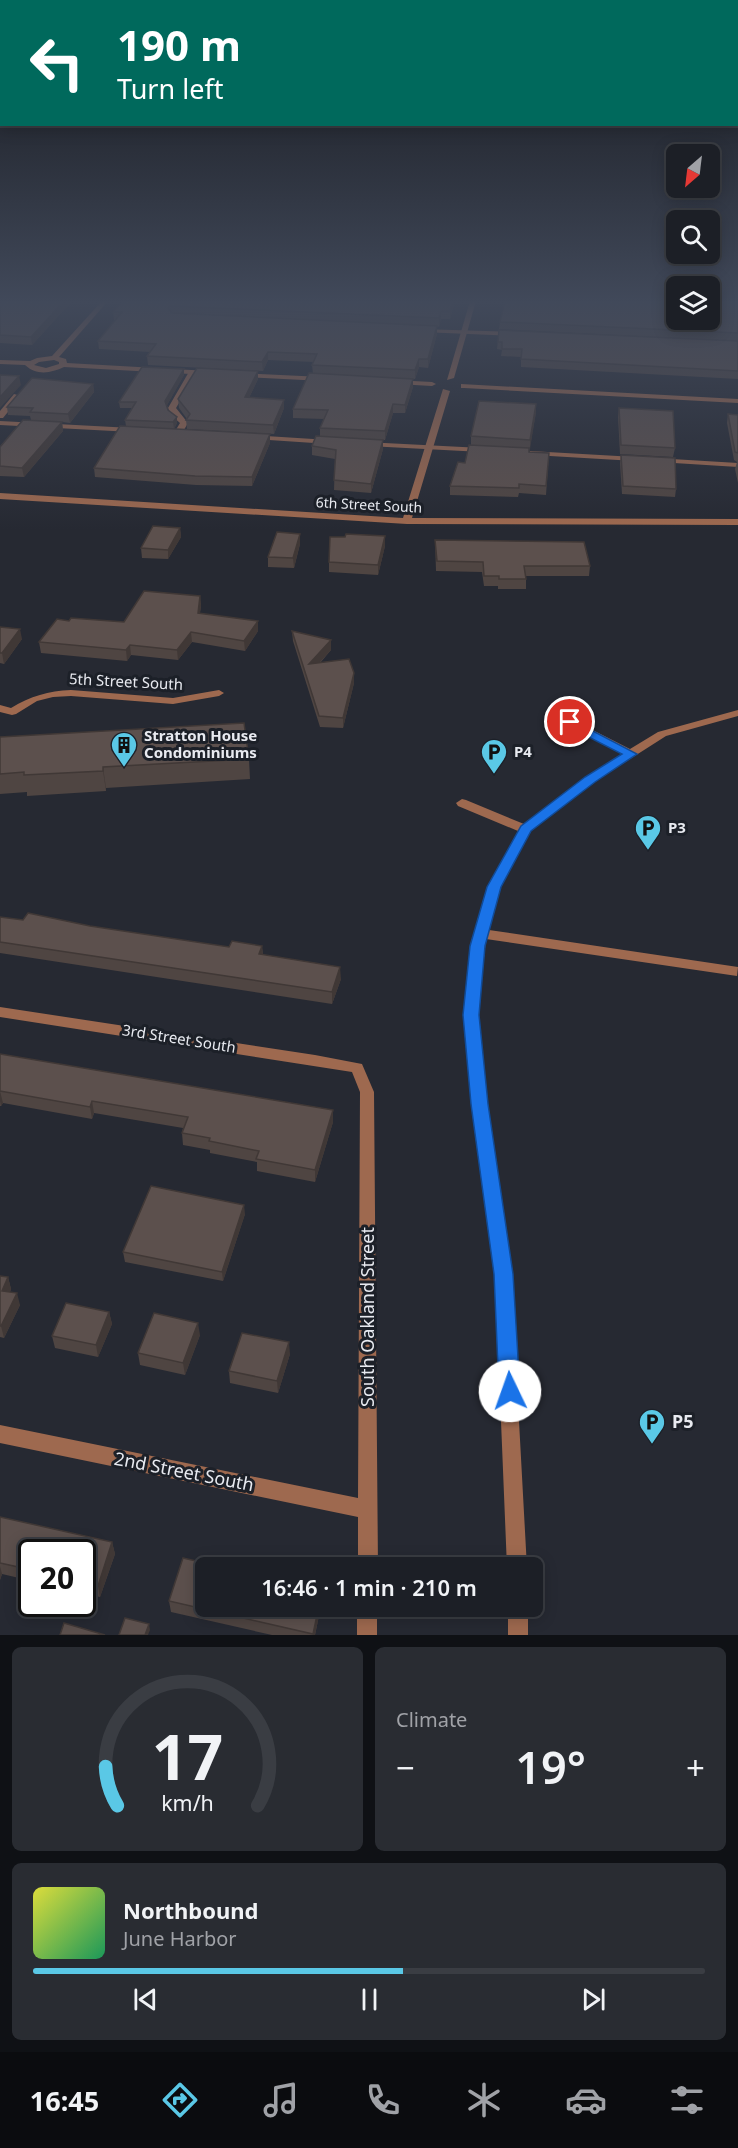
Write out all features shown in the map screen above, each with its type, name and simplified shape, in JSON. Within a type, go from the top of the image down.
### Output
[{"type":"street","points":[[178,433],[183,423],[174,414],[172,408],[190,377]]},
{"type":"street","points":[[293,377],[333,379]]},
{"type":"street","points":[[392,382],[432,384],[450,378],[462,382],[464,386]]},
{"type":"street","points":[[432,384],[434,388],[446,391],[464,386],[738,401]]},
{"type":"street","points":[[0,416],[27,386]]},
{"type":"street","points":[[407,521],[446,391]]},
{"type":"street","points":[[0,423],[143,431]]},
{"type":"street","points":[[166,432],[190,434]]},
{"type":"street","points":[[249,437],[343,443]]},
{"type":"street","points":[[355,444],[491,450]]},
{"type":"street","points":[[526,452],[738,465]]},
{"type":"street","name":"6th Street South","points":[[0,496],[407,521],[738,522]]},
{"type":"street","name":"5th Street South","points":[[0,708],[12,712],[33,699],[71,693],[173,701],[219,693]]},
{"type":"street","points":[[517,1557],[503,1274],[480,1104],[471,1015],[478,946],[494,887],[525,829],[590,780],[662,734],[738,713]]},
{"type":"street","points":[[570,722],[631,754]]},
{"type":"street","points":[[462,803],[525,829]]},
{"type":"street","points":[[482,934],[737,971]]},
{"type":"street","name":"3rd Street South","points":[[0,1012],[315,1059],[357,1068]]},
{"type":"street","name":"South Oakland Street","points":[[357,1068],[367,1092],[368,1557]]},
{"type":"street","name":"2nd Street South","points":[[0,1434],[368,1509]]},
{"type":"street","points":[[367,1635],[368,1617]]},
{"type":"street","points":[[518,1617],[518,1635]]},
{"type":"building","points":[[0,377],[18,377],[0,397]]},
{"type":"building","points":[[135,377],[179,377],[165,401],[168,410],[177,417],[173,422],[125,420],[136,402],[119,402]]},
{"type":"building","points":[[191,377],[255,377],[245,397],[284,400],[273,425],[186,420],[190,414],[178,399]]},
{"type":"building","points":[[307,377],[413,379],[405,405],[393,404],[385,431],[320,428],[328,410],[293,409]]},
{"type":"building","points":[[32,378],[93,384],[68,414],[30,412],[33,408],[7,407]]},
{"type":"building","points":[[479,401],[536,404],[530,440],[471,436]]},
{"type":"building","points":[[619,408],[673,411],[675,448],[621,445]]},
{"type":"building","points":[[728,414],[738,415],[738,453],[735,452]]},
{"type":"building","points":[[23,420],[62,422],[22,468],[0,466],[0,447]]},
{"type":"building","points":[[120,426],[270,434],[252,477],[195,476],[94,468]]},
{"type":"building","points":[[316,436],[383,440],[371,484],[334,480],[336,450],[312,446]]},
{"type":"building","points":[[469,445],[529,448],[529,452],[549,453],[546,486],[519,484],[519,488],[450,486],[458,462],[465,463]]},
{"type":"building","points":[[621,455],[675,458],[676,489],[623,486]]},
{"type":"building","points":[[153,526],[180,528],[168,550],[141,548]]},
{"type":"building","points":[[277,532],[300,534],[293,558],[268,557]]},
{"type":"building","points":[[346,534],[385,536],[378,565],[329,562],[330,537],[345,537]]},
{"type":"building","points":[[435,540],[584,542],[590,566],[524,566],[526,579],[499,579],[499,576],[484,576],[483,562],[437,561]]},
{"type":"building","points":[[144,591],[200,596],[198,613],[258,621],[244,641],[191,632],[177,650],[130,645],[126,650],[39,642],[57,619],[124,622]]},
{"type":"building","points":[[0,627],[20,629],[2,653],[0,653]]},
{"type":"building","points":[[292,631],[331,640],[309,664],[349,659],[354,673],[343,718],[319,716]]},
{"type":"building","points":[[244,723],[249,759],[103,767],[103,771],[0,774],[0,737]]},
{"type":"building","points":[[28,913],[90,926],[229,947],[232,941],[262,946],[259,954],[340,967],[332,992],[0,942],[0,917],[23,920]]},
{"type":"building","points":[[0,1054],[333,1110],[315,1170],[256,1159],[259,1151],[182,1133],[188,1117],[92,1101],[90,1107],[0,1091]]},
{"type":"building","points":[[151,1186],[244,1205],[222,1272],[123,1252]]},
{"type":"building","points":[[0,1276],[8,1277],[2,1291],[17,1293],[1,1326],[0,1326]]},
{"type":"building","points":[[66,1303],[109,1312],[96,1345],[52,1336]]},
{"type":"building","points":[[154,1313],[198,1323],[183,1363],[138,1353]]},
{"type":"building","points":[[242,1333],[289,1342],[277,1381],[229,1371]]},
{"type":"building","points":[[0,1517],[112,1542],[98,1586],[96,1586],[96,1539],[18,1539],[18,1567],[0,1563]]},
{"type":"building","points":[[183,1558],[195,1561],[195,1607],[169,1601]]},
{"type":"building","points":[[239,1617],[317,1617],[313,1634]]},
{"type":"building","points":[[125,1618],[149,1624],[145,1635],[119,1635]]},
{"type":"building","points":[[64,1623],[105,1635],[60,1635]]},
{"type":"place","name":"Stratton House Condominiums","points":[[124,768]]},
{"type":"place","name":"P4","points":[[494,775]]},
{"type":"place","name":"P3","points":[[648,851]]},
{"type":"place","name":"P5","points":[[652,1445]]},
{"type":"route","points":[[510,1391],[503,1274],[480,1104],[471,1015],[478,946],[494,887],[525,829],[590,780],[631,754],[570,722]]}]
